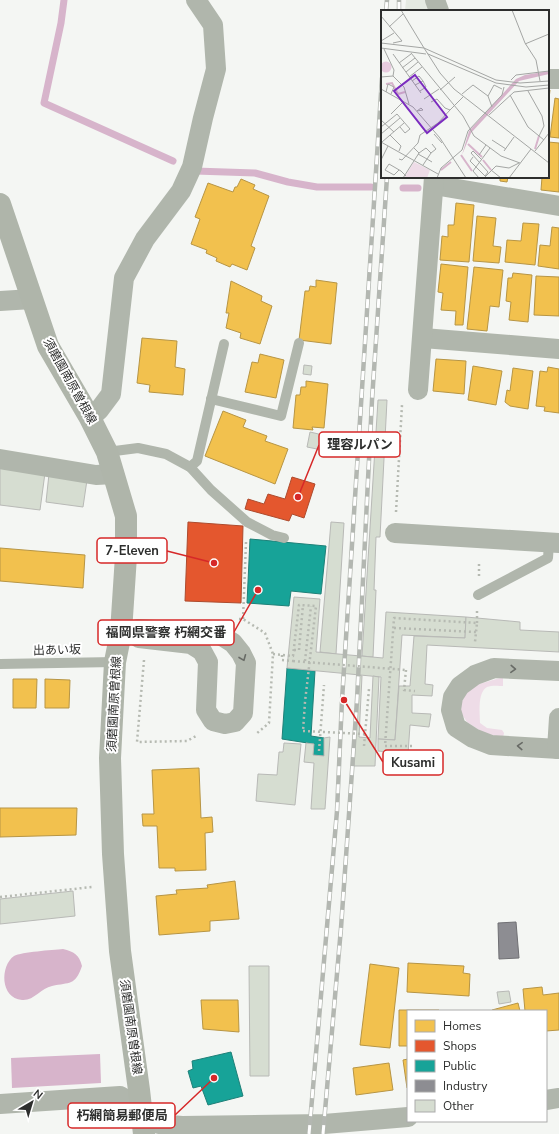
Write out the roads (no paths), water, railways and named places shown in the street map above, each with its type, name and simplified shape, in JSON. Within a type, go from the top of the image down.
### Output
[{"type":"main road","name":"須磨園南原曽根線","points":[[0,204],[48,346],[90,418],[107,452],[126,516],[127,633],[115,662],[110,758],[113,854],[120,951],[144,1134]]},
{"type":"street","points":[[90,418],[99,410],[111,394],[124,278],[145,239],[181,191],[192,167],[216,69],[213,25],[196,0]]},
{"type":"street","points":[[435,0],[439,10]]},
{"type":"street","points":[[418,390],[434,181],[559,206]]},
{"type":"street","points":[[0,301],[32,299]]},
{"type":"street","points":[[423,338],[559,349]]},
{"type":"street","points":[[0,459],[96,475],[114,474]]},
{"type":"street","points":[[395,533],[554,543]]},
{"type":"street","points":[[138,629],[210,633],[222,636],[233,643],[241,653],[246,664],[243,713],[235,722],[225,724],[213,721],[206,710],[208,662],[202,651],[191,644],[139,638],[127,633],[138,629]]},
{"type":"street","points":[[559,671],[494,668],[475,675],[460,686],[453,697],[451,710],[456,727],[473,738],[491,745],[558,749],[559,718]]},
{"type":"street","points":[[0,1104],[120,1096],[141,1108],[159,1124],[182,1126],[324,1124],[407,1117]]},
{"type":"street","points":[[547,1100],[559,1098]]},
{"type":"lane","points":[[211,399],[280,416],[299,343]]},
{"type":"lane","points":[[190,468],[197,461],[224,344]]},
{"type":"lane","points":[[107,452],[138,448],[166,454],[190,468],[211,490],[247,522],[272,536],[284,538]]},
{"type":"lane","points":[[478,595],[548,558],[554,543]]},
{"type":"lane","name":"出あい坂","points":[[0,664],[115,662]]},
{"type":"waterway","points":[[64,0],[61,23],[44,103],[173,161]]},
{"type":"waterway","points":[[195,171],[255,173],[288,182],[317,187],[371,187]]},
{"type":"waterway","points":[[403,188],[418,188]]},
{"type":"railway","points":[[386,10],[387,0]]},
{"type":"railway","points":[[399,0],[399,10]]},
{"type":"railway","points":[[309,1134],[337,811],[342,700],[381,94]]},
{"type":"railway","points":[[323,1134],[341,928],[357,700],[372,400],[387,178]]},
{"type":"place","name":"理容ルパン","points":[[298,497]]},
{"type":"place","name":"7-Eleven","points":[[214,563]]},
{"type":"place","name":"福岡県警察 朽網交番","points":[[258,590]]},
{"type":"place","name":"Kusami","points":[[344,700]]},
{"type":"place","name":"朽網簡易郵便局","points":[[214,1078]]}]
